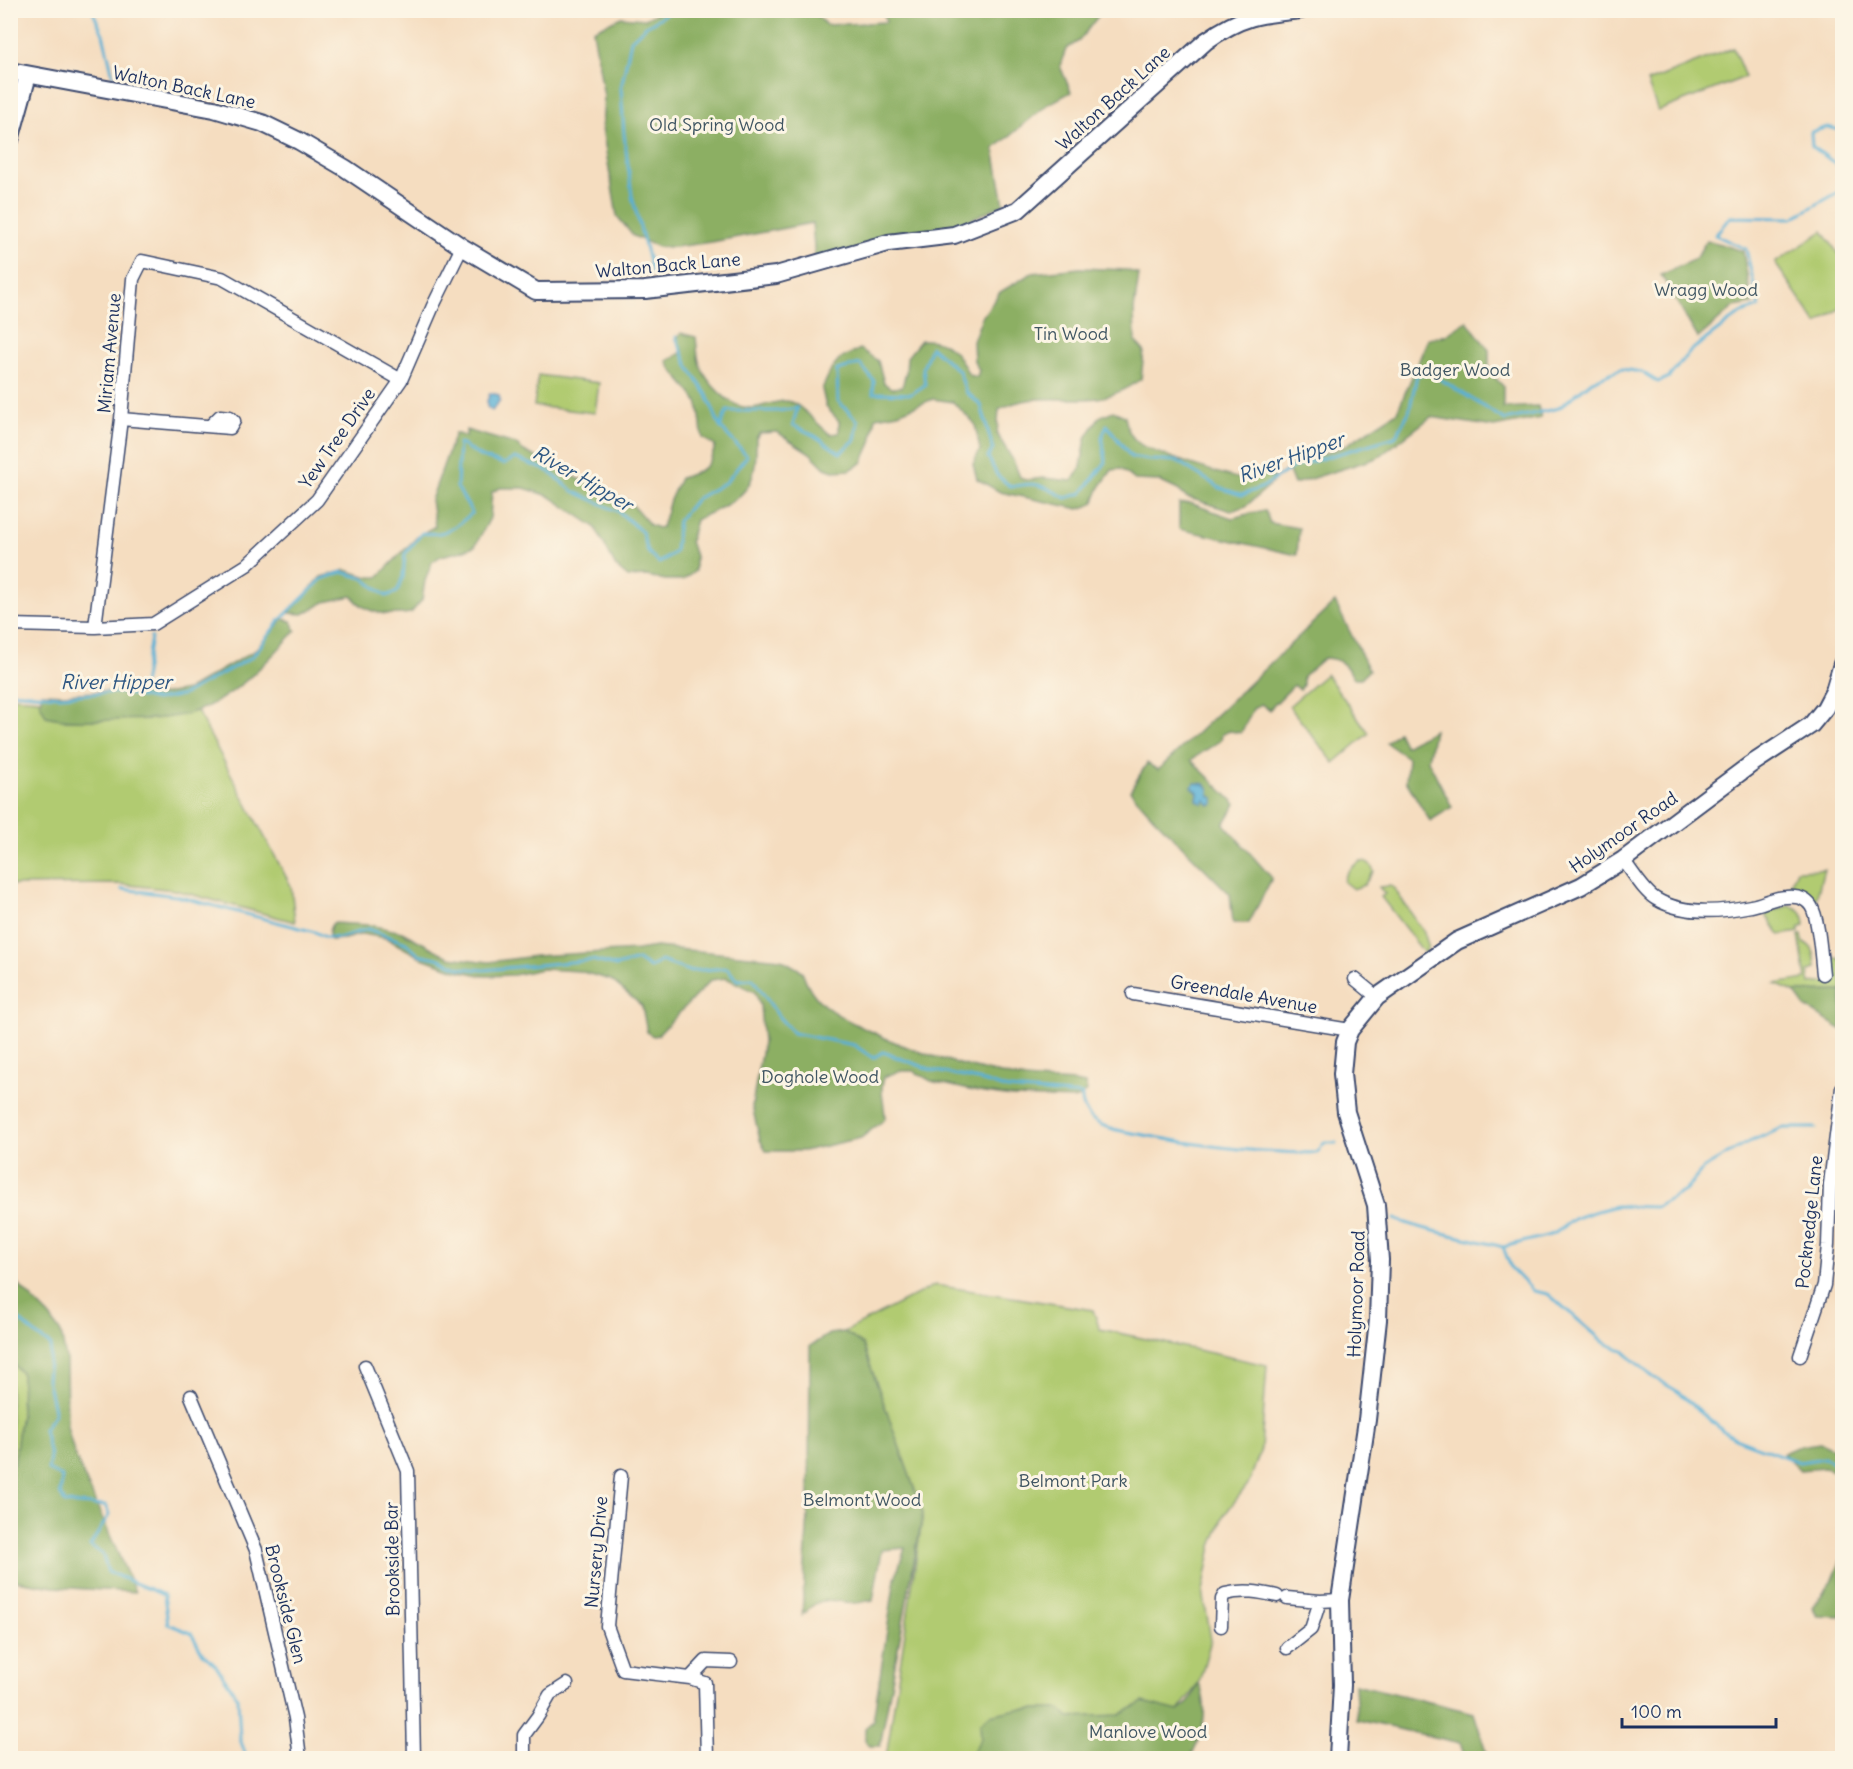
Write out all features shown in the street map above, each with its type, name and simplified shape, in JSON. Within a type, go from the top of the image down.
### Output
[{"type":"street","name":"Walton Back Lane","points":[[10,71],[214,109],[262,123],[300,141],[345,168],[462,247],[536,291],[645,290],[776,275],[888,243],[954,235],[1018,210],[1206,41],[1241,19],[1301,10]]},
{"type":"street","points":[[10,140],[28,75]]},
{"type":"street","name":"Yew Tree Drive","points":[[10,625],[95,627],[153,624],[247,565],[317,500],[401,380],[462,247]]},
{"type":"street","name":"Miriam Avenue","points":[[95,627],[121,419],[134,279],[142,261],[222,278],[401,380]]},
{"type":"street","points":[[121,419],[210,426]]},
{"type":"street","name":"Holymoor Road","points":[[1338,1758],[1342,1685],[1339,1635],[1340,1600],[1368,1409],[1378,1320],[1380,1260],[1376,1205],[1346,1112],[1342,1074],[1345,1042],[1350,1030],[1377,997],[1457,941],[1581,886],[1623,860],[1750,765],[1811,725],[1830,700],[1842,664]]},
{"type":"street","points":[[1623,860],[1655,898],[1677,907],[1703,911],[1751,906],[1783,897],[1800,897],[1811,905],[1823,974]]},
{"type":"street","points":[[1355,980],[1377,997]]},
{"type":"street","name":"Greendale Avenue","points":[[1133,994],[1350,1030]]},
{"type":"street","name":"Pocknedge Lane","points":[[1800,1356],[1824,1285],[1830,1184],[1842,1088]]},
{"type":"street","name":"Brookside Bar","points":[[365,1366],[408,1471],[414,1758]]},
{"type":"street","name":"Brookside Glen","points":[[191,1396],[256,1550],[295,1718],[300,1758]]},
{"type":"street","name":"Nursery Drive","points":[[621,1476],[607,1626],[623,1670],[690,1678]]},
{"type":"street","points":[[1221,1626],[1222,1599],[1225,1594],[1235,1591],[1253,1590],[1282,1597],[1320,1601],[1340,1600]]},
{"type":"street","points":[[1287,1648],[1311,1629],[1320,1601]]},
{"type":"street","points":[[707,1758],[705,1683],[690,1678],[706,1660],[731,1662]]},
{"type":"street","points":[[524,1758],[524,1735],[538,1716],[549,1695],[567,1683]]},
{"type":"green space","name":"Old Spring Wood","points":[[663,10],[813,11],[826,25],[886,22],[883,11],[1102,11],[1079,41],[1066,49],[1060,66],[1071,92],[1047,105],[994,149],[1004,204],[952,228],[815,259],[812,223],[712,242],[658,247],[633,236],[617,216],[602,128],[604,97],[593,30],[621,17],[645,19]]},
{"type":"green space","points":[[1733,48],[1745,77],[1658,111],[1647,82]]},
{"type":"green space","points":[[1823,231],[1842,260],[1842,307],[1817,324],[1775,263]]},
{"type":"green space","name":"Wragg Wood","points":[[1707,240],[1743,251],[1752,304],[1734,307],[1698,338],[1661,275],[1695,259]]},
{"type":"green space","name":"Tin Wood","points":[[1080,268],[1127,270],[1139,275],[1134,310],[1135,341],[1144,351],[1141,379],[1121,391],[1104,397],[1035,399],[1010,404],[999,410],[997,434],[1013,460],[1020,477],[1025,480],[1044,478],[1072,481],[1081,467],[1086,438],[1099,417],[1113,411],[1125,416],[1130,432],[1140,444],[1172,458],[1242,479],[1254,477],[1271,466],[1274,471],[1272,483],[1246,506],[1231,511],[1186,497],[1178,490],[1159,481],[1135,480],[1121,469],[1112,470],[1100,487],[1093,504],[1079,509],[1000,492],[977,479],[973,464],[980,450],[975,424],[953,402],[933,399],[898,413],[876,417],[871,443],[862,463],[850,470],[833,471],[825,468],[810,453],[777,432],[760,433],[756,438],[755,468],[743,492],[736,499],[696,520],[690,541],[695,556],[695,571],[683,580],[665,580],[647,576],[628,577],[616,567],[595,527],[549,496],[524,488],[500,488],[492,492],[490,518],[475,546],[441,556],[432,562],[425,581],[422,600],[411,613],[394,614],[371,611],[352,596],[325,602],[303,614],[289,613],[321,577],[346,570],[368,577],[378,577],[418,536],[435,526],[431,500],[455,433],[466,437],[466,430],[515,444],[524,451],[587,483],[630,502],[650,525],[662,527],[670,500],[680,478],[693,474],[707,465],[715,446],[703,438],[698,403],[667,361],[683,352],[676,339],[681,333],[696,337],[698,358],[703,372],[727,399],[742,407],[750,408],[787,401],[803,410],[830,434],[839,433],[839,421],[826,407],[822,389],[831,370],[840,359],[860,349],[878,361],[884,383],[891,388],[902,387],[907,357],[921,340],[930,340],[951,348],[969,375],[977,377],[979,370],[974,361],[973,341],[982,317],[1000,292],[1032,273]]},
{"type":"green space","name":"Badger Wood","points":[[1467,321],[1489,350],[1489,371],[1503,386],[1503,408],[1538,406],[1541,418],[1494,427],[1431,417],[1377,458],[1294,484],[1287,466],[1343,447],[1397,412],[1428,339],[1446,335]]},
{"type":"green space","points":[[538,375],[599,383],[595,413],[534,406]]},
{"type":"green space","points":[[1190,503],[1232,518],[1265,510],[1270,523],[1299,528],[1297,555],[1179,529],[1179,504]]},
{"type":"green space","points":[[1335,602],[1369,670],[1361,678],[1354,678],[1342,663],[1324,658],[1303,676],[1303,685],[1300,690],[1294,685],[1269,710],[1261,704],[1253,709],[1241,733],[1230,731],[1222,734],[1221,740],[1191,760],[1236,804],[1224,824],[1272,878],[1249,923],[1233,923],[1230,894],[1130,791],[1147,763],[1158,770]]},
{"type":"green space","points":[[283,619],[291,621],[296,631],[237,688],[196,711],[155,718],[71,720],[46,716],[40,704],[42,693],[64,694],[124,690],[159,695],[187,690],[254,651]]},
{"type":"green space","points":[[1326,674],[1369,733],[1334,763],[1289,706]]},
{"type":"green space","points":[[10,697],[39,699],[40,704],[61,720],[151,719],[197,711],[291,886],[295,922],[175,890],[120,884],[11,885]]},
{"type":"green space","points":[[1434,730],[1428,760],[1452,807],[1430,821],[1406,781],[1408,758],[1386,743],[1398,732],[1405,746]]},
{"type":"green space","points":[[1361,861],[1369,863],[1374,871],[1364,885],[1353,889],[1344,882],[1345,878],[1350,870]]},
{"type":"green space","points":[[1824,869],[1815,904],[1796,891],[1788,890],[1797,870]]},
{"type":"green space","points":[[1379,887],[1393,887],[1424,932],[1428,945],[1425,954],[1381,897],[1385,894]]},
{"type":"green space","points":[[1787,906],[1800,911],[1805,925],[1799,928],[1799,932],[1780,935],[1765,914]]},
{"type":"green space","name":"Doghole Wood","points":[[333,923],[369,925],[402,932],[449,957],[489,962],[535,956],[656,947],[781,959],[802,971],[814,994],[829,1009],[887,1039],[925,1054],[985,1071],[1026,1079],[1085,1084],[1087,1091],[1077,1099],[1012,1097],[931,1081],[914,1071],[899,1071],[884,1077],[882,1093],[885,1119],[861,1138],[803,1151],[766,1151],[760,1140],[752,1106],[763,1042],[760,1005],[755,992],[726,978],[711,980],[658,1035],[653,1036],[647,1032],[642,1006],[611,980],[579,971],[542,969],[514,975],[485,976],[456,970],[422,958],[386,938],[363,934],[331,940],[329,931]]},
{"type":"green space","points":[[1799,935],[1802,935],[1803,942],[1810,946],[1815,956],[1816,968],[1808,972],[1810,984],[1836,981],[1834,969],[1828,968],[1825,953],[1842,959],[1842,991],[1794,992],[1775,984],[1806,979]]},
{"type":"green space","points":[[1842,991],[1842,1030],[1805,1007],[1794,992]]},
{"type":"green space","points":[[11,1277],[50,1317],[61,1333],[66,1359],[67,1426],[75,1456],[135,1592],[54,1587],[11,1580],[11,1465],[14,1464],[21,1414],[22,1374],[11,1361]]},
{"type":"green space","name":"Belmont Park","points":[[935,1285],[1093,1310],[1100,1329],[1267,1365],[1261,1449],[1249,1483],[1225,1514],[1212,1546],[1203,1591],[1211,1640],[1199,1683],[1178,1711],[1107,1758],[886,1758],[923,1513],[863,1345],[844,1332]]},
{"type":"green space","name":"Belmont Wood","points":[[844,1332],[863,1345],[923,1513],[880,1746],[870,1746],[865,1740],[865,1728],[873,1721],[895,1579],[905,1548],[882,1550],[873,1600],[854,1603],[821,1601],[802,1615],[809,1495],[810,1346],[829,1334]]},
{"type":"green space","points":[[10,1361],[22,1374],[21,1414],[14,1464],[11,1465]]},
{"type":"green space","points":[[1820,1443],[1842,1453],[1842,1475],[1825,1468],[1800,1470],[1783,1453],[1799,1446]]},
{"type":"green space","points":[[1841,1560],[1842,1617],[1818,1616],[1812,1607],[1832,1582]]},
{"type":"green space","name":"Manlove Wood","points":[[1199,1683],[1204,1703],[1204,1722],[1190,1758],[968,1758],[981,1739],[980,1723],[990,1715],[1018,1709],[1060,1709],[1069,1717],[1119,1715],[1143,1702],[1178,1711],[1188,1703]]},
{"type":"green space","points":[[1355,1684],[1474,1713],[1488,1758],[1465,1758],[1460,1743],[1357,1720]]},
{"type":"water","points":[[490,393],[499,395],[500,400],[492,411],[487,407]]},
{"type":"water","points":[[1194,783],[1205,784],[1209,789],[1209,796],[1214,798],[1214,804],[1210,805],[1205,800],[1203,804],[1197,800],[1198,792],[1192,787]]},
{"type":"waterway","points":[[92,10],[103,34],[114,80]]},
{"type":"waterway","points":[[652,273],[632,196],[621,88],[631,40],[646,26],[673,10]]},
{"type":"waterway","name":"River Hipper","points":[[1842,131],[1828,127],[1811,132],[1812,146],[1842,169]]},
{"type":"waterway","name":"River Hipper","points":[[10,692],[59,696],[120,692],[156,700],[183,695],[252,657],[280,620],[322,579],[342,572],[363,578],[386,596],[397,592],[403,577],[405,554],[422,533],[444,532],[472,513],[457,487],[459,443],[481,457],[504,464],[515,458],[548,471],[573,491],[619,512],[642,532],[648,552],[659,563],[675,552],[678,521],[696,499],[726,482],[747,456],[720,427],[727,411],[778,411],[797,408],[793,425],[815,436],[840,453],[855,440],[858,421],[838,401],[837,370],[860,364],[874,381],[873,393],[911,394],[925,385],[923,368],[931,347],[959,371],[966,392],[981,405],[993,449],[988,457],[997,475],[1011,487],[1028,484],[1040,485],[1066,498],[1082,493],[1106,462],[1102,437],[1107,425],[1131,457],[1177,461],[1220,488],[1242,495],[1263,487],[1293,467],[1395,437],[1409,412],[1417,375],[1429,372],[1505,420],[1559,408],[1592,381],[1621,369],[1642,372],[1658,382],[1669,377],[1689,352],[1741,313],[1759,307],[1746,249],[1715,235],[1730,217],[1793,218],[1842,190]]},
{"type":"waterway","points":[[676,337],[688,366],[707,395],[720,427]]},
{"type":"waterway","points":[[141,697],[151,637]]},
{"type":"waterway","points":[[122,889],[176,896],[315,932],[325,937],[339,938],[368,929],[406,943],[418,954],[437,958],[461,968],[484,970],[592,960],[616,966],[638,960],[650,968],[661,961],[689,971],[727,968],[737,980],[753,979],[793,1033],[854,1045],[873,1058],[883,1052],[932,1070],[1008,1089],[1082,1095],[1084,1108],[1090,1117],[1097,1123],[1110,1128],[1187,1142],[1274,1152],[1317,1153],[1324,1143],[1336,1143]]},
{"type":"waterway","points":[[1503,1247],[1554,1234],[1575,1218],[1616,1206],[1656,1207],[1685,1191],[1704,1168],[1745,1144],[1782,1128],[1816,1128]]},
{"type":"waterway","points":[[1395,1219],[1503,1247],[1511,1268],[1533,1291],[1548,1294],[1605,1343],[1623,1351],[1653,1377],[1677,1391],[1723,1431],[1735,1438],[1799,1462],[1825,1458],[1842,1468]]},
{"type":"waterway","points":[[10,1312],[51,1345],[47,1379],[55,1414],[44,1429],[50,1456],[48,1470],[62,1477],[60,1493],[65,1503],[106,1506],[109,1515],[90,1546],[102,1553],[108,1572],[164,1595],[168,1624],[191,1633],[203,1654],[215,1664],[238,1698],[240,1739],[247,1758]]}]
